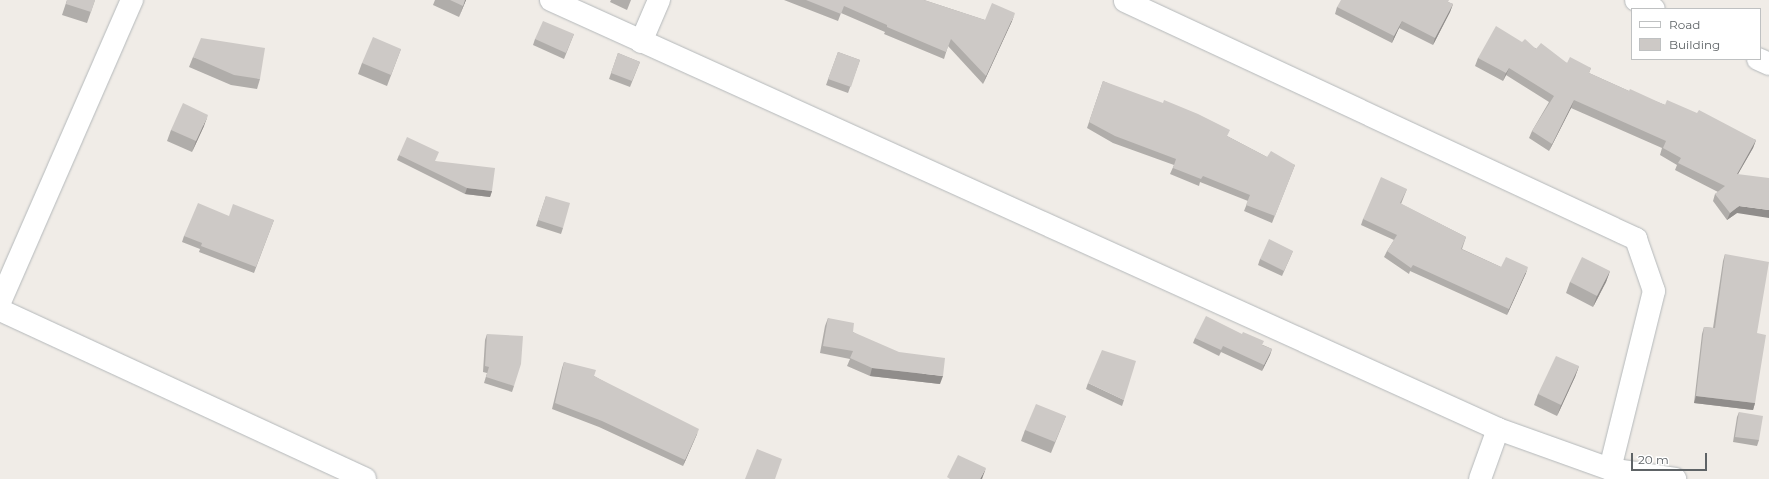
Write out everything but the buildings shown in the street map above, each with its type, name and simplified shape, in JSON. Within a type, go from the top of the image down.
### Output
[{"type":"street","points":[[0,302],[132,0]]},
{"type":"street","points":[[551,0],[1498,429],[1610,469],[1675,479]]},
{"type":"street","points":[[641,42],[659,0]]},
{"type":"street","points":[[1636,0],[1652,8]]},
{"type":"street","points":[[1125,1],[1636,239],[1654,291],[1610,469]]},
{"type":"street","points":[[0,310],[364,479]]},
{"type":"street","points":[[1480,479],[1498,429]]}]
